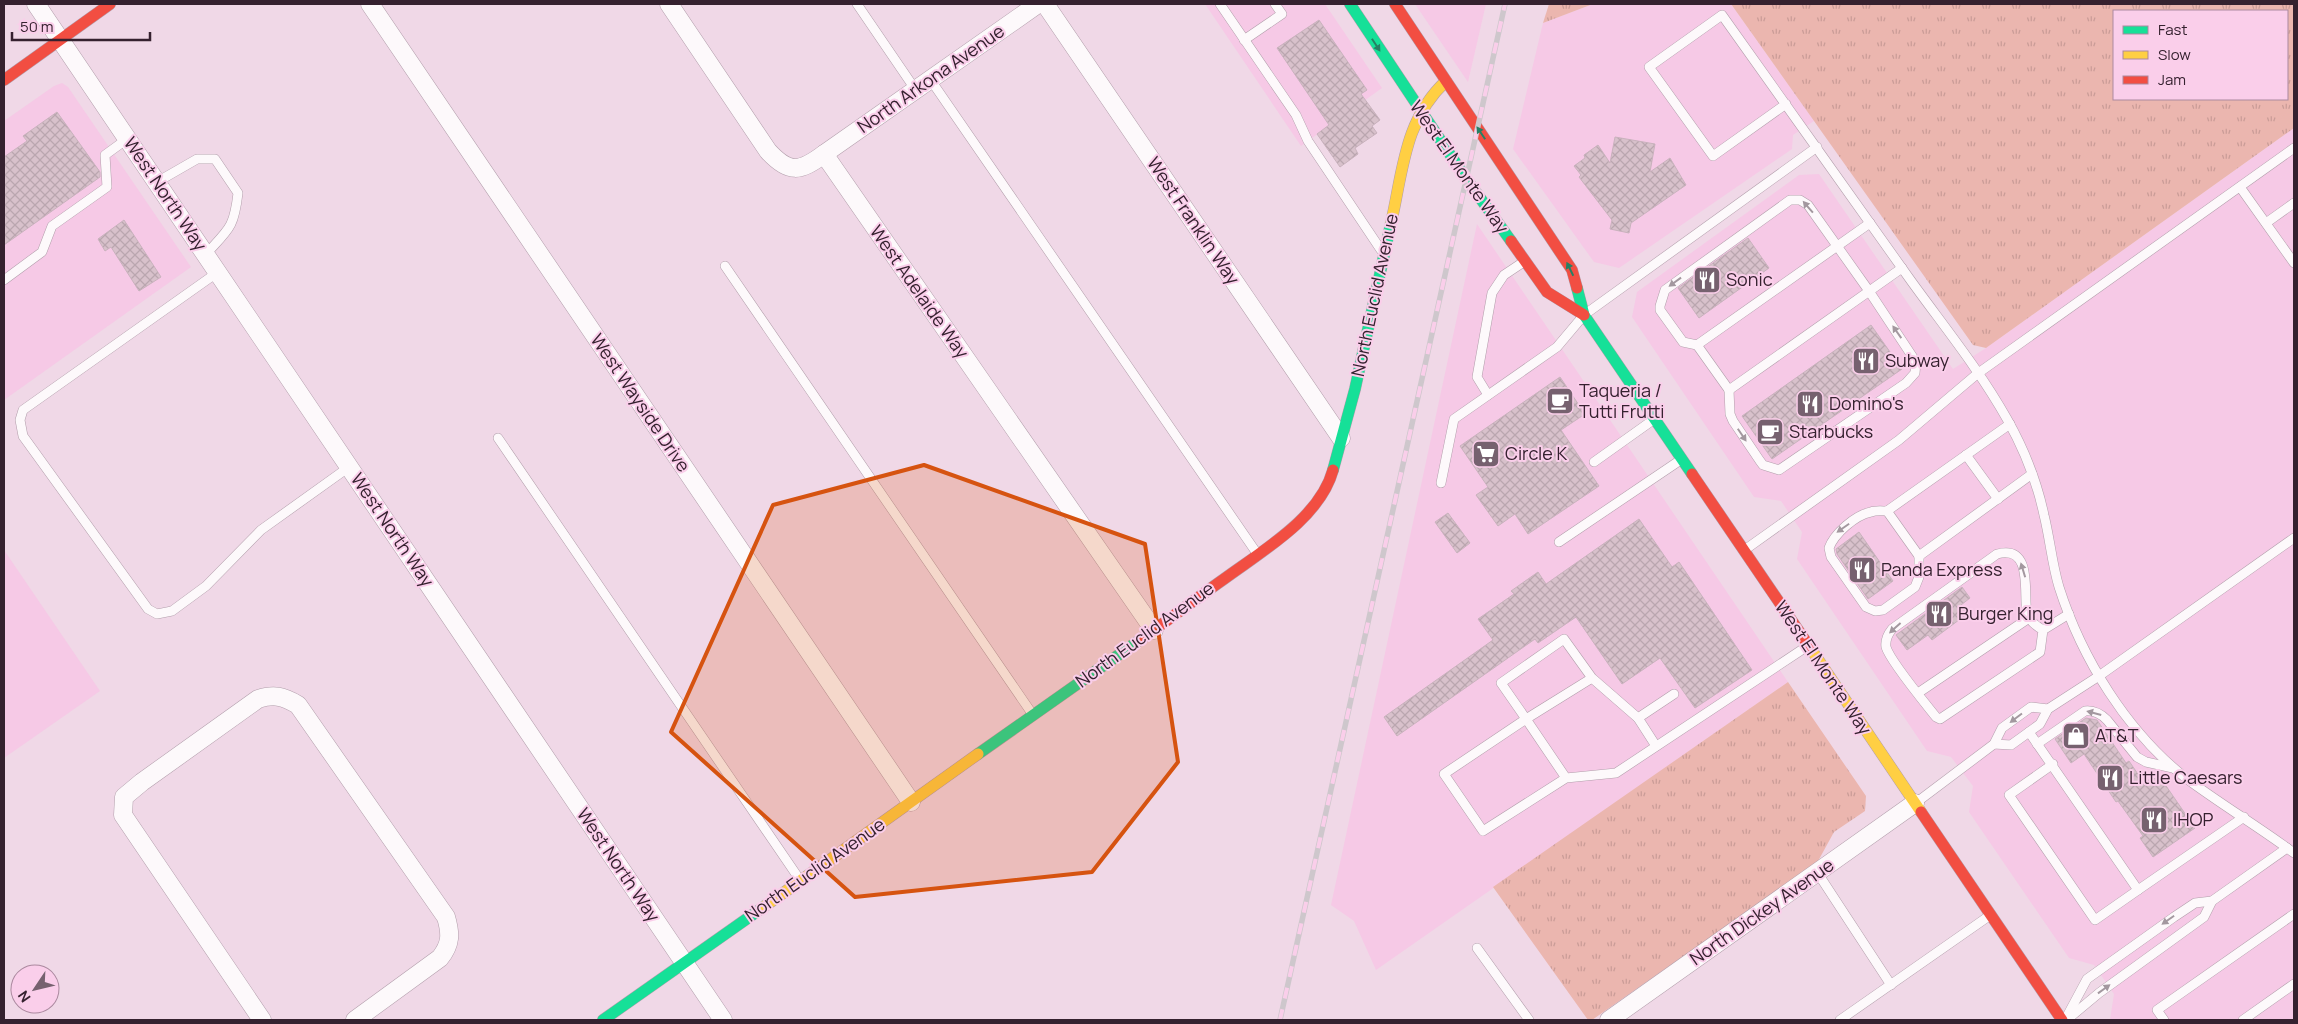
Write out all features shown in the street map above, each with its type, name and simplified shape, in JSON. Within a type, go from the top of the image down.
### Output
[{"type":"main road","points":[[4,80],[110,4]]},
{"type":"main road","name":"West El Monte Way","points":[[1350,4],[1419,110],[1547,292],[1584,315]]},
{"type":"main road","name":"West El Monte Way","points":[[1395,4],[1572,270],[1584,315],[2064,1020]]},
{"type":"main road","name":"North Euclid Avenue","points":[[603,1020],[1154,630],[1290,530],[1321,497],[1330,481],[1355,389],[1410,132],[1419,110],[1446,81]]},
{"type":"street","name":"West North Way","points":[[36,4],[723,1020]]},
{"type":"street","name":"West Wayside Drive","points":[[370,4],[911,802]]},
{"type":"street","points":[[669,4],[768,151],[780,164],[792,168],[806,167],[824,154]]},
{"type":"street","name":"North Arkona Avenue","points":[[824,154],[1038,4]]},
{"type":"street","name":"West Franklin Way","points":[[1045,4],[1341,438]]},
{"type":"street","name":"West Adelaide Way","points":[[824,154],[1154,630]]},
{"type":"street","points":[[262,1020],[123,815],[124,797],[142,782],[258,699],[271,695],[285,697],[298,705],[446,917],[451,933],[447,949],[440,958],[358,1019]]},
{"type":"street","name":"North Dickey Avenue","points":[[1609,1020],[1915,803]]},
{"type":"lane","points":[[857,4],[915,89]]},
{"type":"lane","points":[[1220,4],[1296,115],[1308,141],[1383,253]]},
{"type":"lane","points":[[1244,40],[1282,14],[1275,4]]},
{"type":"lane","points":[[1786,104],[1713,156],[1650,67],[1722,15],[1786,104],[1977,374],[2010,424],[2032,474],[2044,514],[2056,572],[2070,614],[2100,676],[2129,720],[2174,768],[2291,850],[2212,901],[2195,903],[2087,979],[2064,1020]]},
{"type":"lane","points":[[930,79],[1258,554]]},
{"type":"lane","points":[[4,280],[42,252],[52,226],[108,187],[105,156],[127,139]]},
{"type":"lane","points":[[1441,483],[1454,419],[1557,347],[1584,315],[1816,147]]},
{"type":"lane","points":[[1744,551],[1899,440],[1977,374],[2294,148]]},
{"type":"lane","points":[[157,182],[197,159],[215,159],[238,193],[236,215],[230,228],[206,254]]},
{"type":"lane","points":[[2240,187],[2294,263]]},
{"type":"lane","points":[[1790,200],[1804,202],[1838,246],[1869,291],[1914,357],[1917,368],[1915,373],[1906,383],[1779,470],[1763,465],[1760,461],[1732,421],[1729,390],[1697,345],[1683,342],[1660,310],[1662,294],[1665,290],[1790,200]]},
{"type":"lane","points":[[2266,223],[2294,203]]},
{"type":"lane","points":[[1697,345],[1870,223]]},
{"type":"lane","points":[[1488,395],[1479,382],[1478,370],[1492,293],[1504,275],[1524,261]]},
{"type":"lane","points":[[725,266],[1034,715]]},
{"type":"lane","points":[[1729,390],[1902,268]]},
{"type":"lane","points":[[218,272],[22,410],[20,420],[23,436],[148,609],[157,614],[172,611],[206,586],[261,530],[350,467]]},
{"type":"lane","points":[[1594,462],[1655,419]]},
{"type":"lane","points":[[1887,511],[1918,556],[1919,577],[1914,587],[1883,610],[1875,611],[1866,607],[1831,557],[1829,548],[1835,534],[1872,511],[1887,511],[2010,424]]},
{"type":"lane","points":[[498,438],[800,880]]},
{"type":"lane","points":[[1966,454],[1998,499]]},
{"type":"lane","points":[[1559,542],[1682,460]]},
{"type":"lane","points":[[1918,556],[2032,474]]},
{"type":"lane","points":[[1994,744],[2011,745],[2040,724],[2048,708],[2100,676],[2294,538]]},
{"type":"lane","points":[[2009,553],[2021,562],[2024,569],[2027,612],[2029,618],[2043,630],[2040,652],[1944,718],[1936,717],[1886,646],[1888,633],[1998,554],[2009,553]]},
{"type":"lane","points":[[2043,630],[2070,614]]},
{"type":"lane","points":[[1918,693],[2029,618]]},
{"type":"lane","points":[[1566,778],[1501,683],[1564,639],[1592,678],[1638,718],[1656,746]]},
{"type":"lane","points":[[1592,678],[1526,719],[1444,774],[1483,832],[1566,778],[1616,773],[1808,646]]},
{"type":"lane","points":[[1638,718],[1674,694]]},
{"type":"lane","points":[[1915,803],[1994,744],[2002,728],[2031,707],[2048,708]]},
{"type":"lane","points":[[2037,744],[2085,711],[2091,711],[2107,720],[2137,757],[2146,762],[2174,768]]},
{"type":"lane","points":[[2029,732],[2053,764],[2138,890]]},
{"type":"lane","points":[[2053,764],[2008,795],[2095,920],[2244,817]]},
{"type":"lane","points":[[1818,872],[1891,985]]},
{"type":"lane","points":[[2064,1020],[2204,917],[2212,901]]},
{"type":"lane","points":[[2164,1020],[2157,1010],[2294,914]]},
{"type":"lane","points":[[1840,1020],[1991,915]]},
{"type":"lane","points":[[1477,948],[1529,1020]]},
{"type":"lane","points":[[2243,1020],[2294,984]]},
{"type":"highlighted area","points":[[924,465],[1145,544],[1178,762],[1092,872],[855,897],[671,732],[773,505]]},
{"type":"shaded area","points":[[1205,4],[1325,4],[1382,88],[1301,146]]},
{"type":"shaded area","points":[[1415,4],[1486,4],[1468,82]]},
{"type":"shaded area","points":[[1593,4],[1731,4],[1814,121],[1793,135],[1792,149],[1619,268],[1594,262],[1513,149],[1543,23]]},
{"type":"shaded area","points":[[62,83],[68,87],[191,267],[4,400],[4,121],[54,86]]},
{"type":"shaded area","points":[[2294,128],[2294,1020],[2110,1020],[2114,994],[2094,965],[2069,958],[1969,812],[1973,786],[1951,757],[1927,751],[1797,559],[1802,532],[1781,501],[1754,497],[1632,317],[1637,292],[1799,175],[1819,174],[1953,369],[1986,348]]},
{"type":"shaded area","points":[[1477,224],[1788,682],[1376,970],[1354,921],[1331,905]]},
{"type":"shaded area","points":[[4,550],[100,691],[4,758]]},
{"type":"green space","points":[[1549,4],[1593,4],[1543,23]]},
{"type":"green space","points":[[1731,4],[2294,4],[2294,128],[1986,348],[1973,345]]},
{"type":"green space","points":[[1788,682],[1866,796],[1865,811],[1834,832],[1817,863],[1592,1020],[1588,1020],[1493,887]]},
{"type":"building","points":[[1319,20],[1367,90],[1361,94],[1380,120],[1372,126],[1377,133],[1355,148],[1358,154],[1340,167],[1317,134],[1329,125],[1277,48]]},
{"type":"building","points":[[57,112],[100,172],[100,177],[4,245],[4,157],[27,141],[23,136]]},
{"type":"building","points":[[1615,137],[1655,144],[1650,172],[1670,158],[1686,185],[1631,223],[1629,233],[1610,229],[1612,220],[1579,177],[1581,175],[1574,166],[1585,158],[1584,155],[1598,145],[1610,163]]},
{"type":"building","points":[[124,220],[161,277],[139,291],[111,247],[105,251],[98,239]]},
{"type":"building","points":[[1748,238],[1769,268],[1699,318],[1678,288]]},
{"type":"building","points":[[1871,325],[1902,369],[1772,459],[1742,416]]},
{"type":"building","points":[[1560,377],[1585,414],[1561,430],[1599,486],[1528,534],[1515,514],[1498,526],[1476,495],[1488,487],[1460,446]]},
{"type":"building","points":[[1448,513],[1470,543],[1457,553],[1435,522]]},
{"type":"building","points":[[1639,519],[1672,567],[1679,562],[1752,670],[1695,708],[1660,658],[1622,684],[1576,617],[1538,643],[1535,639],[1397,736],[1384,717],[1493,640],[1478,619],[1514,594],[1511,591],[1538,572],[1546,584]]},
{"type":"building","points":[[1859,532],[1893,581],[1868,599],[1837,554],[1836,549]]},
{"type":"building","points":[[1962,587],[1970,598],[1961,605],[1967,614],[1932,640],[1928,635],[1907,650],[1896,635]]},
{"type":"building","points":[[2086,718],[2097,720],[2126,763],[2129,761],[2144,783],[2152,778],[2162,780],[2195,828],[2153,857],[2140,838],[2143,836],[2118,801],[2116,802],[2084,754],[2071,763],[2055,739]]},
{"type":"railway","points":[[1280,1020],[1505,4]]},
{"type":"traffic: fast","points":[[1350,4],[1465,177],[1511,241]]},
{"type":"traffic: fast","points":[[1333,470],[1355,389],[1391,223]]},
{"type":"traffic: fast","points":[[1577,288],[1584,315],[1692,474]]},
{"type":"traffic: fast","points":[[978,754],[1144,637]]},
{"type":"traffic: fast","points":[[603,1020],[765,906]]},
{"type":"traffic: slow","points":[[1391,223],[1407,147],[1413,129],[1421,112],[1446,81]]},
{"type":"traffic: slow","points":[[1811,649],[1921,812]]},
{"type":"traffic: slow","points":[[765,906],[978,754]]},
{"type":"traffic: jam","points":[[4,80],[110,4]]},
{"type":"traffic: jam","points":[[1395,4],[1572,270],[1577,288]]},
{"type":"traffic: jam","points":[[1511,241],[1547,292],[1584,315]]},
{"type":"traffic: jam","points":[[1144,637],[1288,532],[1316,503],[1326,487],[1333,470]]},
{"type":"traffic: jam","points":[[1692,474],[1811,649]]},
{"type":"traffic: jam","points":[[1921,812],[2062,1020]]},
{"type":"place","name":"Sonic","points":[[1707,280]]},
{"type":"place","name":"Subway","points":[[1866,361]]},
{"type":"place","name":"Taqueria / Tutti Frutti","points":[[1560,401]]},
{"type":"place","name":"Domino's","points":[[1810,404]]},
{"type":"place","name":"Starbucks","points":[[1770,432]]},
{"type":"place","name":"Circle K","points":[[1486,454]]},
{"type":"place","name":"Panda Express","points":[[1862,570]]},
{"type":"place","name":"Burger King","points":[[1939,614]]},
{"type":"place","name":"AT&T","points":[[2076,736]]},
{"type":"place","name":"Little Caesars","points":[[2110,778]]},
{"type":"place","name":"IHOP","points":[[2154,820]]}]
